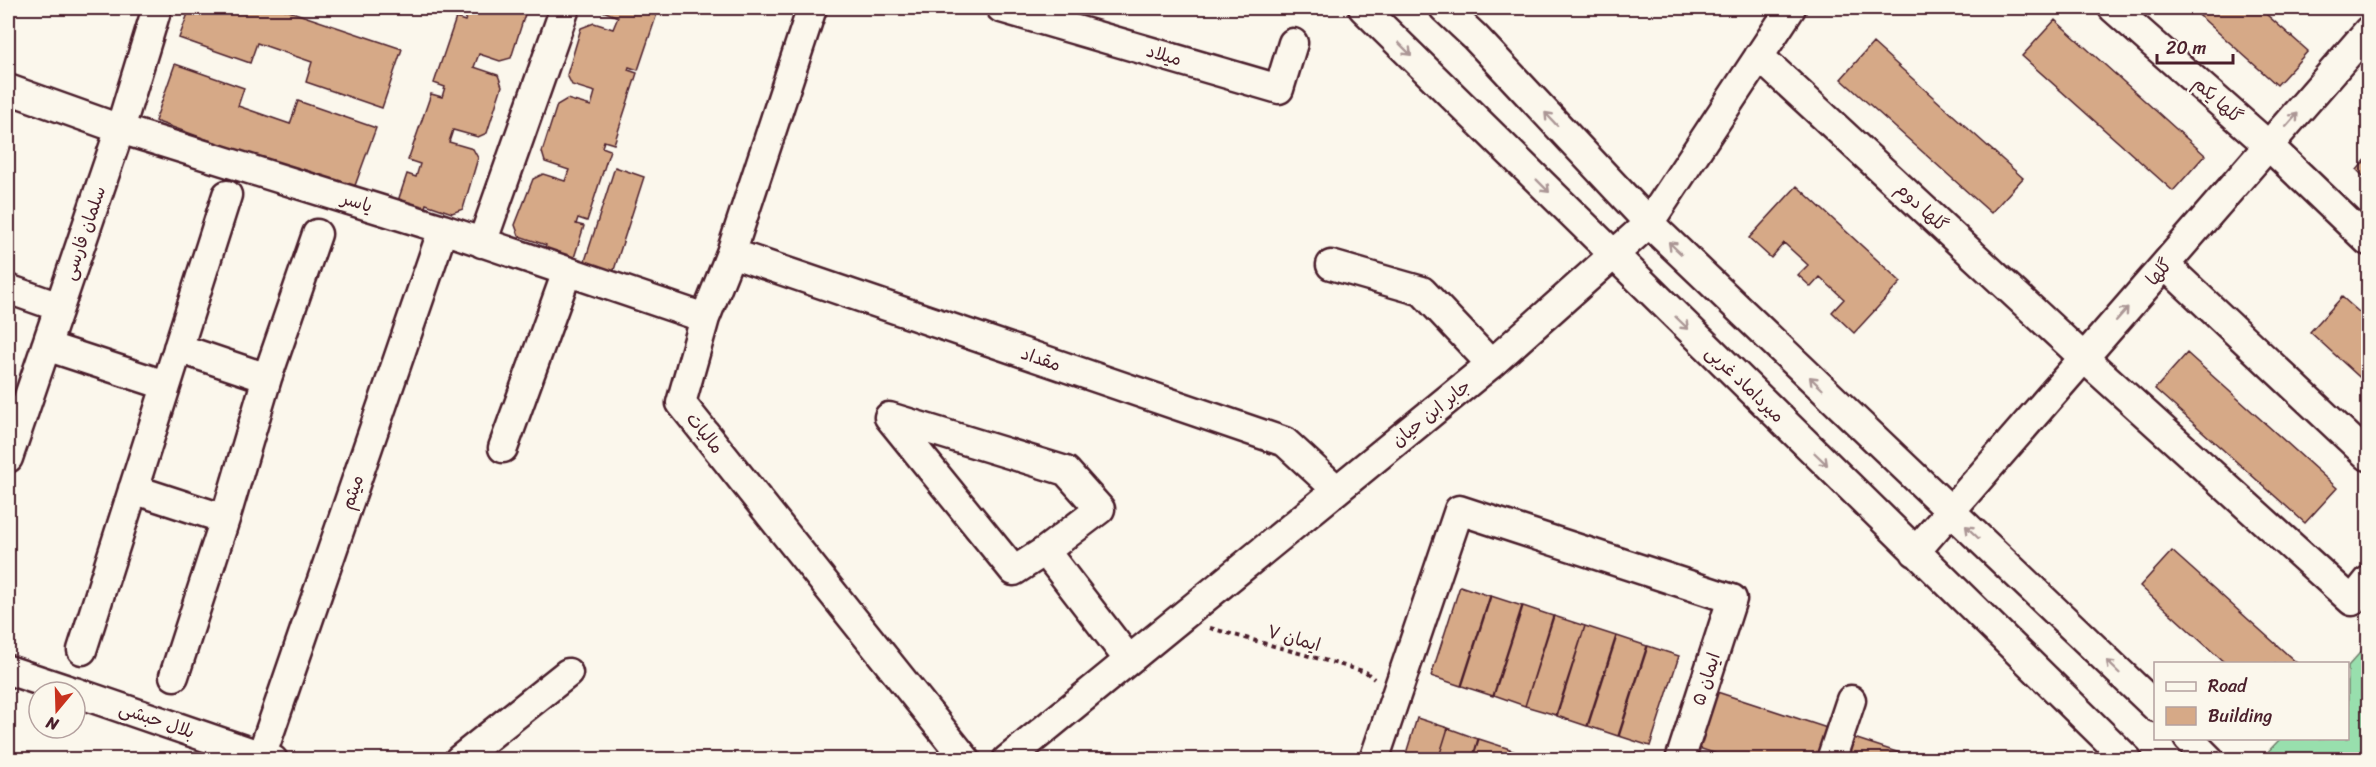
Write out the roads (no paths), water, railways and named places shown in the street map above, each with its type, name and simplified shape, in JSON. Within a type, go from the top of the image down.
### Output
[{"type":"street","name":"سلمان فارسی","points":[[8,458],[120,129],[157,8]]},
{"type":"street","points":[[482,243],[565,8]]},
{"type":"street","name":"مالیات","points":[[812,8],[731,253],[705,318],[681,403],[966,759]]},
{"type":"street","name":"میلاد","points":[[1001,8],[1279,89],[1293,43]]},
{"type":"street","name":"میرداماد غربی","points":[[1363,8],[1612,255],[2128,759]]},
{"type":"street","points":[[1444,8],[1475,37],[1649,223],[2154,706]]},
{"type":"street","name":"جابر ابن حیان","points":[[1007,759],[1491,364],[1649,223],[1791,8]]},
{"type":"street","name":"گلها یکم","points":[[2113,8],[2269,146],[2368,241]]},
{"type":"street","name":"گلها","points":[[1915,552],[2368,32]]},
{"type":"street","name":"گلها دوم","points":[[1760,56],[2084,358],[2352,601],[2368,581]]},
{"type":"street","name":"یاسر","points":[[8,89],[120,129],[443,229],[705,318]]},
{"type":"street","points":[[82,650],[227,195]]},
{"type":"street","name":"میثم","points":[[265,758],[443,229]]},
{"type":"street","points":[[174,676],[225,519],[267,378],[317,234]]},
{"type":"street","name":"مقداد","points":[[731,253],[1286,442],[1337,490]]},
{"type":"street","points":[[1331,265],[1422,291],[1491,364]]},
{"type":"street","points":[[2166,265],[2368,456]]},
{"type":"street","points":[[503,448],[567,272]]},
{"type":"street","points":[[8,289],[59,307]]},
{"type":"street","points":[[46,346],[165,385]]},
{"type":"street","points":[[178,348],[267,378]]},
{"type":"street","points":[[888,417],[1066,471],[1100,509],[1046,551],[1014,571],[888,417]]},
{"type":"street","points":[[133,489],[225,519]]},
{"type":"street","name":"ایمان ۵","points":[[1374,759],[1459,510],[1732,599],[1680,759]]},
{"type":"street","points":[[1046,551],[1129,660]]},
{"type":"street","name":"بلال حبشی","points":[[8,670],[38,680]]},
{"type":"street","points":[[459,759],[568,673]]},
{"type":"street","name":"بلال حبشی","points":[[87,696],[265,758]]},
{"type":"street","points":[[1831,759],[1851,700]]},
{"type":"street","points":[[2190,740],[2210,759]]}]
